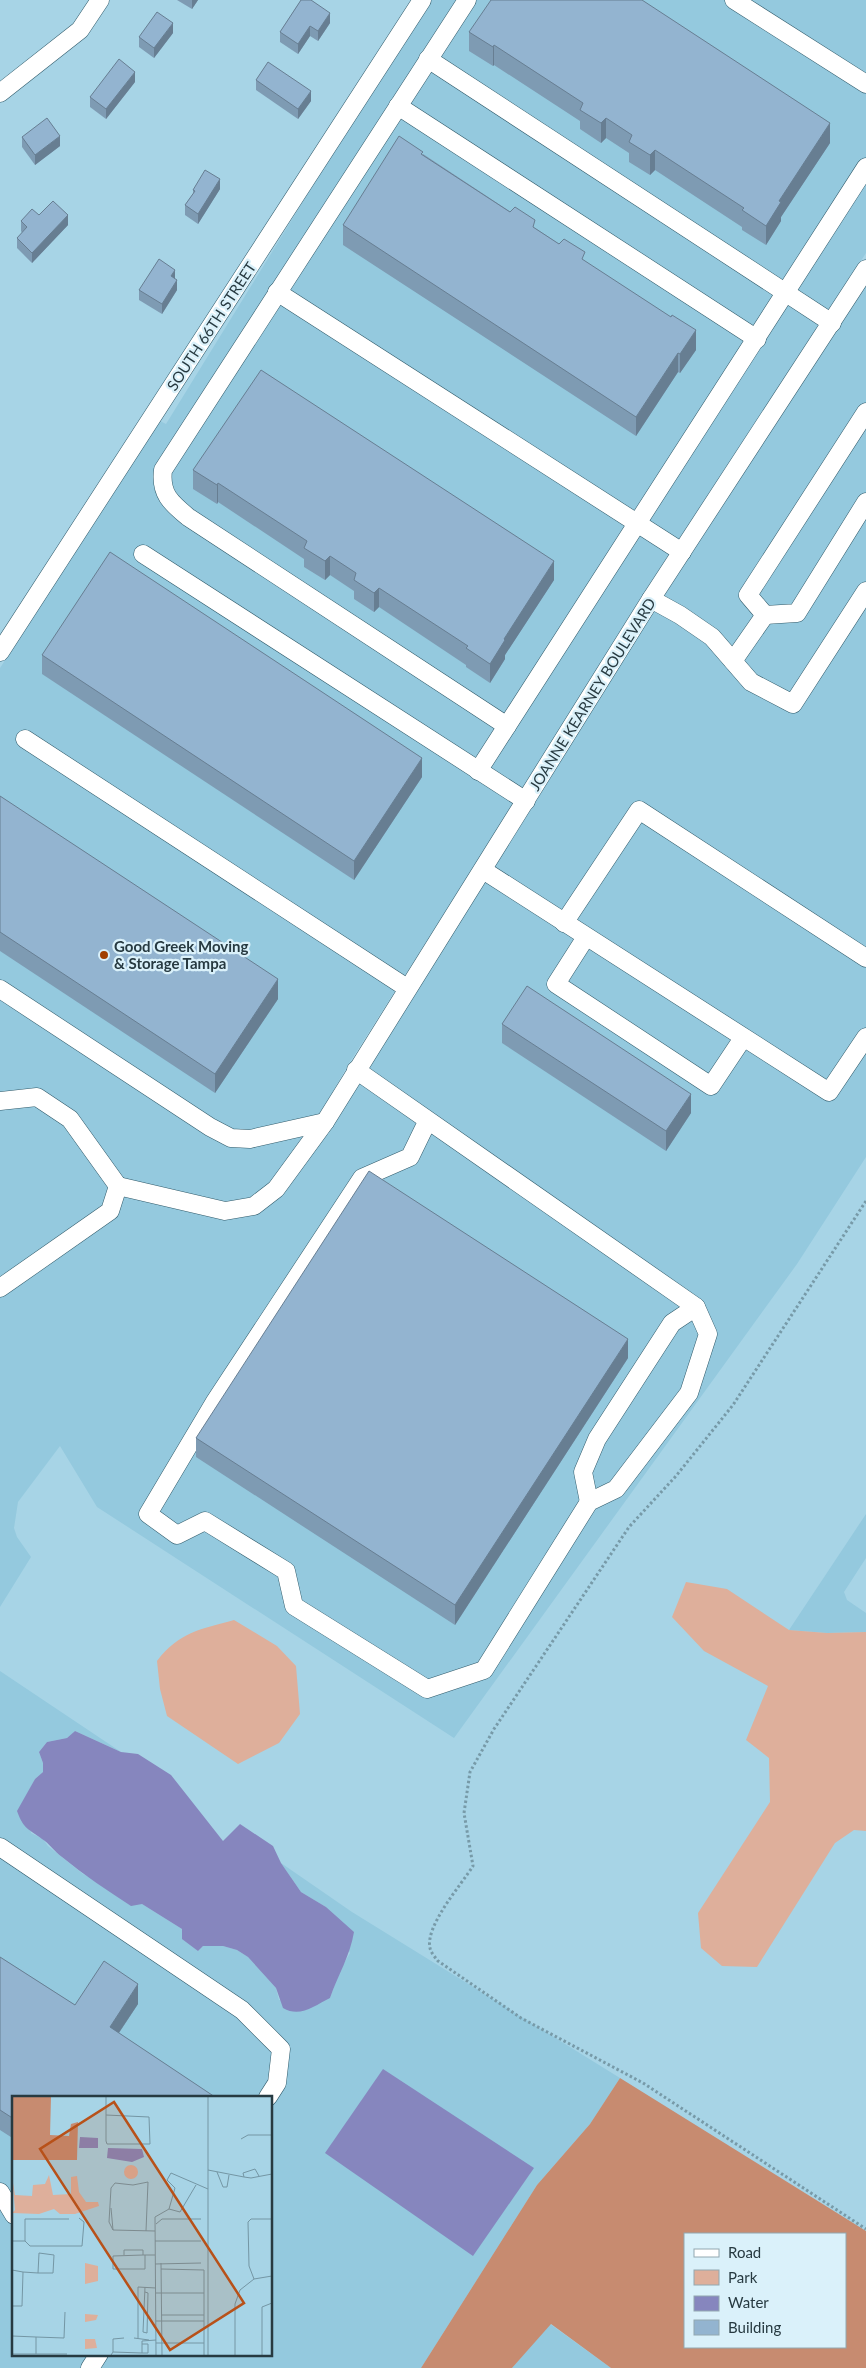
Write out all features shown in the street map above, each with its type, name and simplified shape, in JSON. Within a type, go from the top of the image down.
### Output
[{"type":"street","points":[[0,93],[80,30],[100,0]]},
{"type":"street","name":"SOUTH 66TH STREET","points":[[0,652],[422,0]]},
{"type":"street","points":[[467,0],[163,470],[161,485],[171,503],[188,517],[508,726]]},
{"type":"street","points":[[734,0],[866,84]]},
{"type":"street","points":[[428,59],[832,323]]},
{"type":"street","points":[[398,106],[757,339]]},
{"type":"street","points":[[478,771],[866,167]]},
{"type":"street","name":"JOANNE KEARNEY BOULEVARD","points":[[118,1186],[225,1211],[254,1206],[276,1189],[325,1122],[651,599],[866,269]]},
{"type":"street","points":[[277,292],[682,552]]},
{"type":"street","points":[[765,615],[748,595],[866,412]]},
{"type":"street","points":[[765,615],[797,613],[866,502]]},
{"type":"street","points":[[143,554],[526,801]]},
{"type":"street","points":[[651,599],[680,615],[712,637],[751,682],[793,704],[866,592]]},
{"type":"street","points":[[733,661],[765,615]]},
{"type":"street","points":[[26,739],[407,988]]},
{"type":"street","points":[[564,923],[639,810],[866,958]]},
{"type":"street","points":[[483,870],[829,1092],[866,1037]]},
{"type":"street","points":[[586,937],[556,984],[711,1086],[743,1038]]},
{"type":"street","points":[[0,989],[210,1127],[231,1138],[250,1139],[325,1122]]},
{"type":"street","points":[[356,1070],[428,1120],[696,1307],[708,1334],[689,1393],[616,1489],[589,1502],[484,1670],[427,1689],[294,1606],[286,1571],[205,1521],[177,1535],[148,1514],[214,1403],[362,1178],[410,1157],[428,1120]]},
{"type":"street","points":[[0,1101],[38,1097],[70,1119],[118,1186],[110,1211],[0,1288]]},
{"type":"street","points":[[589,1502],[583,1472],[598,1439],[672,1323],[696,1307]]},
{"type":"street","points":[[0,1847],[242,2010],[281,2049],[277,2083],[269,2096]]},
{"type":"street","points":[[0,2192],[12,2212]]},
{"type":"street","points":[[90,2368],[98,2356]]},
{"type":"path","points":[[866,1201],[733,1405],[676,1476],[629,1527],[494,1729],[470,1772],[464,1813],[473,1866],[438,1918],[430,1936],[430,1949],[438,1961],[521,2018],[642,2083],[866,2229]]},
{"type":"shaded area","points":[[432,0],[866,0],[866,253],[643,594],[518,797],[348,1065],[313,1126],[328,1135],[363,1075],[533,806],[658,603],[866,286],[866,1157],[797,1264],[454,1738],[97,1507],[60,1446],[18,1502],[14,1528],[17,1537],[31,1557],[0,1607],[0,668],[160,421],[166,424],[333,153]]},
{"type":"shaded area","points":[[866,1514],[866,1558],[844,1592],[847,1600],[866,1613],[866,1632],[827,1633],[789,1630]]},
{"type":"shaded area","points":[[0,1671],[121,1752],[75,1731],[67,1738],[47,1742],[39,1752],[43,1763],[43,1772],[35,1779],[28,1793],[31,1833],[43,1839],[48,1846],[83,1874],[142,1904],[182,1929],[198,1951],[203,1946],[223,1946],[237,1950],[248,1957],[276,1988],[279,2000],[330,1998],[340,1970],[350,1953],[326,1907],[301,1892],[281,1863],[352,1912],[620,2078],[590,2124],[537,2185],[421,2368],[0,2368]]},
{"type":"shaded area","points":[[620,2078],[866,2231],[866,2368],[611,2368],[551,2324],[512,2368],[421,2368],[537,2185],[590,2124]]},
{"type":"shaded area","points":[[550,2324],[611,2368],[512,2368]]},
{"type":"green space","points":[[686,1582],[727,1589],[789,1630],[827,1633],[866,1632],[866,1831],[854,1830],[835,1843],[757,1967],[722,1966],[701,1948],[698,1913],[770,1802],[769,1758],[746,1740],[768,1686],[704,1651],[672,1617]]},
{"type":"green space","points":[[234,1620],[277,1646],[296,1666],[300,1714],[279,1743],[238,1764],[167,1716],[160,1689],[157,1661],[165,1651],[191,1633]]},
{"type":"water","points":[[75,1731],[121,1752],[138,1754],[171,1775],[223,1841],[240,1824],[273,1846],[281,1863],[301,1892],[326,1907],[354,1932],[347,1957],[330,1998],[307,2010],[295,2012],[283,2008],[276,1988],[248,1957],[237,1950],[223,1946],[203,1946],[198,1951],[182,1939],[182,1929],[142,1904],[131,1906],[96,1883],[70,1864],[24,1825],[17,1811],[35,1779],[43,1772],[43,1763],[39,1752],[47,1742],[67,1738]]},
{"type":"water","points":[[383,2069],[534,2168],[473,2256],[325,2153]]},
{"type":"building","points":[[301,0],[311,0],[330,13],[318,31],[310,26],[298,44],[280,32]]},
{"type":"building","points":[[491,0],[642,0],[830,123],[779,201],[781,202],[766,226],[742,210],[744,208],[655,150],[650,155],[629,142],[632,135],[606,118],[601,123],[580,110],[583,103],[494,45],[493,47],[469,32]]},
{"type":"building","points":[[157,12],[173,23],[154,48],[139,37]]},
{"type":"building","points":[[119,59],[135,72],[106,109],[90,97]]},
{"type":"building","points":[[268,62],[311,91],[298,109],[256,80]]},
{"type":"building","points":[[47,118],[60,136],[35,155],[22,137]]},
{"type":"building","points":[[399,136],[423,152],[421,154],[510,212],[515,207],[535,220],[533,227],[559,244],[564,239],[585,252],[582,259],[671,317],[672,315],[696,330],[680,354],[678,353],[636,417],[343,225]]},
{"type":"building","points":[[205,170],[220,179],[198,214],[185,205],[195,191],[193,190]]},
{"type":"building","points":[[53,201],[68,215],[32,253],[17,238],[27,227],[21,221],[32,209],[39,215]]},
{"type":"building","points":[[159,259],[175,270],[171,276],[177,280],[162,304],[139,290]]},
{"type":"building","points":[[261,370],[554,561],[490,664],[466,648],[468,646],[379,588],[374,593],[354,580],[356,573],[330,556],[325,561],[304,548],[307,541],[218,483],[217,485],[193,470]]},
{"type":"building","points":[[110,552],[422,758],[354,861],[42,655]]},
{"type":"building","points":[[0,796],[278,979],[215,1074],[0,932]]},
{"type":"building","points":[[527,986],[691,1094],[666,1131],[502,1024]]},
{"type":"building","points":[[369,1171],[628,1339],[455,1605],[196,1438]]},
{"type":"building","points":[[0,1957],[75,2005],[104,1961],[138,1984],[110,2027],[214,2096],[12,2096],[12,2118],[0,2110]]},
{"type":"place","name":"Good Greek Moving & Storage Tampa","points":[[104,955]]}]
